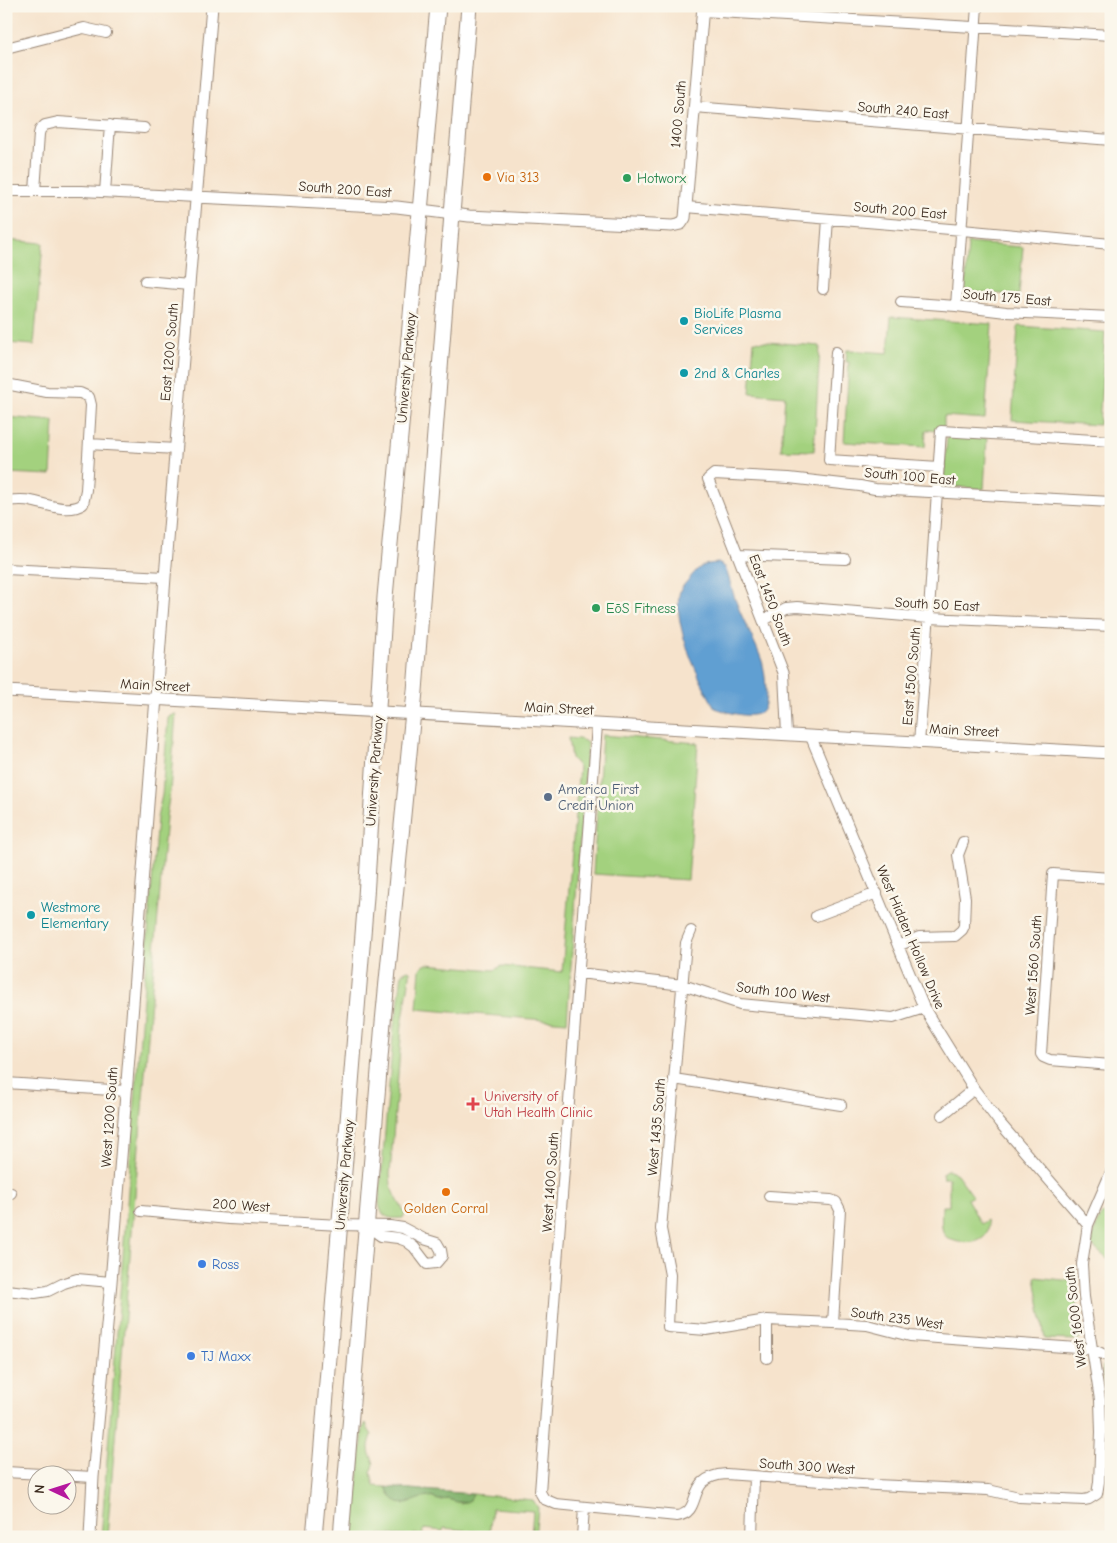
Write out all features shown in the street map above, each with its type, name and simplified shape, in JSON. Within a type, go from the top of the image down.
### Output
[{"type":"main road","name":"University Parkway","points":[[314,1537],[366,897],[385,597],[438,6]]},
{"type":"main road","points":[[452,214],[469,6]]},
{"type":"main road","name":"University Parkway","points":[[341,1537],[383,1032],[412,715],[452,214]]},
{"type":"street","name":"East 1200 South","points":[[156,700],[212,6]]},
{"type":"street","points":[[956,306],[977,6]]},
{"type":"street","points":[[702,9],[1111,34]]},
{"type":"street","name":"1400 South","points":[[681,224],[685,218],[702,9]]},
{"type":"street","points":[[6,48],[84,28],[106,33]]},
{"type":"street","name":"South 240 East","points":[[694,108],[1111,140]]},
{"type":"street","points":[[34,191],[39,134],[45,125],[58,122],[144,128]]},
{"type":"street","points":[[105,192],[110,125]]},
{"type":"street","name":"South 200 East","points":[[6,191],[105,192],[312,202],[420,210],[469,216],[672,226],[681,224]]},
{"type":"street","name":"South 200 East","points":[[686,207],[1111,244]]},
{"type":"street","points":[[822,289],[828,219]]},
{"type":"street","points":[[145,281],[189,285]]},
{"type":"street","name":"South 175 East","points":[[901,302],[1006,312],[1111,317]]},
{"type":"street","points":[[836,352],[829,460],[939,467]]},
{"type":"street","points":[[6,384],[47,392],[85,394],[89,397],[91,405],[86,495],[83,504],[80,507],[67,508],[30,501],[6,501]]},
{"type":"street","name":"East 1500 South","points":[[919,743],[941,431],[1111,441]]},
{"type":"street","points":[[89,444],[176,449]]},
{"type":"street","name":"South 100 East","points":[[708,479],[714,474],[751,475],[875,489],[1111,502]]},
{"type":"street","name":"East 1450 South","points":[[708,479],[784,674],[787,736]]},
{"type":"street","points":[[738,555],[845,559]]},
{"type":"street","points":[[6,569],[165,577]]},
{"type":"street","name":"South 50 East","points":[[764,620],[786,608],[797,607],[929,618],[1111,626]]},
{"type":"street","name":"Main Street","points":[[6,692],[1111,754]]},
{"type":"street","name":"West 1200 South","points":[[90,1537],[93,1477],[111,1282],[156,700]]},
{"type":"street","name":"West 1400 South","points":[[540,1492],[597,725]]},
{"type":"street","name":"West Hidden Hollow Drive","points":[[811,737],[924,1008],[974,1090],[998,1122],[1088,1225]]},
{"type":"street","points":[[898,946],[919,937],[955,936],[962,930],[964,926],[965,898],[958,855],[963,842]]},
{"type":"street","name":"West 1560 South","points":[[1111,878],[1053,874],[1041,1054],[1050,1060],[1111,1065]]},
{"type":"street","points":[[816,916],[877,893]]},
{"type":"street","name":"West 1435 South","points":[[668,1327],[670,1275],[661,1229],[686,943],[691,931]]},
{"type":"street","name":"South 100 West","points":[[579,974],[683,985],[740,1004],[893,1018],[924,1008]]},
{"type":"street","points":[[674,1079],[841,1105]]},
{"type":"street","points":[[6,1083],[126,1090]]},
{"type":"street","points":[[942,1115],[974,1090]]},
{"type":"street","name":"West 1600 South","points":[[1097,1494],[1101,1416],[1084,1297],[1082,1264],[1088,1225],[1111,1172]]},
{"type":"street","points":[[769,1196],[831,1200],[836,1202],[840,1210],[833,1323]]},
{"type":"street","name":"200 West","points":[[140,1211],[367,1226]]},
{"type":"street","points":[[385,1225],[408,1230],[424,1239],[437,1243],[442,1256],[436,1263],[427,1264],[414,1246],[398,1238],[381,1236],[367,1226],[385,1225]]},
{"type":"street","points":[[6,1290],[35,1293],[48,1292],[64,1282],[77,1279],[111,1282]]},
{"type":"street","points":[[767,1320],[767,1358]]},
{"type":"street","name":"South 235 West","points":[[668,1327],[706,1330],[767,1320],[833,1323],[868,1325],[910,1336],[1092,1349]]},
{"type":"street","points":[[1092,1349],[1111,1360]]},
{"type":"street","points":[[6,1472],[93,1477]]},
{"type":"street","name":"South 300 West","points":[[540,1492],[544,1499],[556,1504],[677,1516],[683,1515],[692,1507],[702,1482],[710,1477],[726,1474],[875,1485],[988,1490],[1019,1497],[1084,1500],[1097,1494]]},
{"type":"street","points":[[752,1537],[754,1476]]},
{"type":"street","points":[[582,1537],[584,1508]]},
{"type":"green space","points":[[6,240],[43,243],[34,345],[6,343]]},
{"type":"green space","points":[[968,243],[1023,247],[1019,295],[965,292]]},
{"type":"green space","points":[[891,317],[992,324],[985,419],[944,416],[944,426],[937,431],[926,430],[925,447],[844,442],[849,362],[846,362],[847,350],[888,353]]},
{"type":"green space","points":[[1018,326],[1105,332],[1099,425],[1012,420]]},
{"type":"green space","points":[[754,341],[820,346],[814,451],[781,450],[785,396],[750,393]]},
{"type":"green space","points":[[6,417],[54,421],[51,475],[6,473]]},
{"type":"green space","points":[[947,437],[987,438],[984,489],[943,486]]},
{"type":"green space","points":[[176,714],[107,1537],[101,1537],[157,818],[162,795],[168,718]]},
{"type":"green space","points":[[602,735],[698,743],[688,880],[593,874]]},
{"type":"green space","points":[[568,738],[581,739],[587,743],[567,1022],[417,1009],[420,969],[427,964],[494,970],[502,966],[562,972],[579,767],[571,758]]},
{"type":"green space","points":[[410,971],[410,976],[402,1025],[390,1174],[391,1185],[405,1213],[403,1218],[394,1218],[384,1215],[379,1203],[394,1025],[402,973]]},
{"type":"green space","points":[[948,1169],[957,1174],[973,1196],[967,1199],[981,1224],[987,1220],[988,1229],[985,1236],[979,1240],[971,1242],[955,1241],[944,1234],[942,1206],[949,1206],[949,1178],[943,1178],[942,1173]]},
{"type":"green space","points":[[1104,1213],[1111,1214],[1111,1262],[1091,1245],[1097,1223]]},
{"type":"green space","points":[[1035,1277],[1073,1281],[1081,1337],[1076,1340],[1045,1339]]},
{"type":"green space","points":[[1103,1365],[1111,1365],[1111,1462],[1107,1444],[1107,1406]]},
{"type":"green space","points":[[366,1423],[372,1435],[369,1448],[374,1465],[371,1472],[374,1486],[386,1487],[391,1497],[417,1499],[427,1496],[461,1503],[470,1500],[473,1494],[533,1500],[538,1508],[535,1537],[531,1537],[533,1511],[492,1508],[489,1537],[481,1537],[481,1532],[444,1528],[443,1531],[424,1529],[423,1535],[414,1534],[414,1537],[380,1534],[380,1537],[353,1537],[363,1428]]},
{"type":"green space","points":[[386,1487],[473,1494],[470,1500],[466,1502],[448,1499],[439,1500],[427,1496],[404,1504],[398,1503],[391,1497]]},
{"type":"water","points":[[718,563],[725,567],[737,604],[762,661],[766,697],[763,710],[755,715],[738,714],[715,708],[695,668],[680,623],[678,608],[679,595],[682,588],[701,567]]},
{"type":"place","name":"Via 313","points":[[487,177]]},
{"type":"place","name":"Hotworx","points":[[627,178]]},
{"type":"place","name":"BioLife Plasma Services","points":[[684,321]]},
{"type":"place","name":"2nd & Charles","points":[[684,373]]},
{"type":"place","name":"EōS Fitness","points":[[596,608]]},
{"type":"place","name":"America First Credit Union","points":[[548,797]]},
{"type":"place","name":"Westmore Elementary","points":[[31,915]]},
{"type":"place","name":"University of Utah Health Clinic","points":[[473,1104]]},
{"type":"place","name":"Golden Corral","points":[[446,1192]]},
{"type":"place","name":"Ross","points":[[202,1264]]},
{"type":"place","name":"TJ Maxx","points":[[191,1356]]}]
